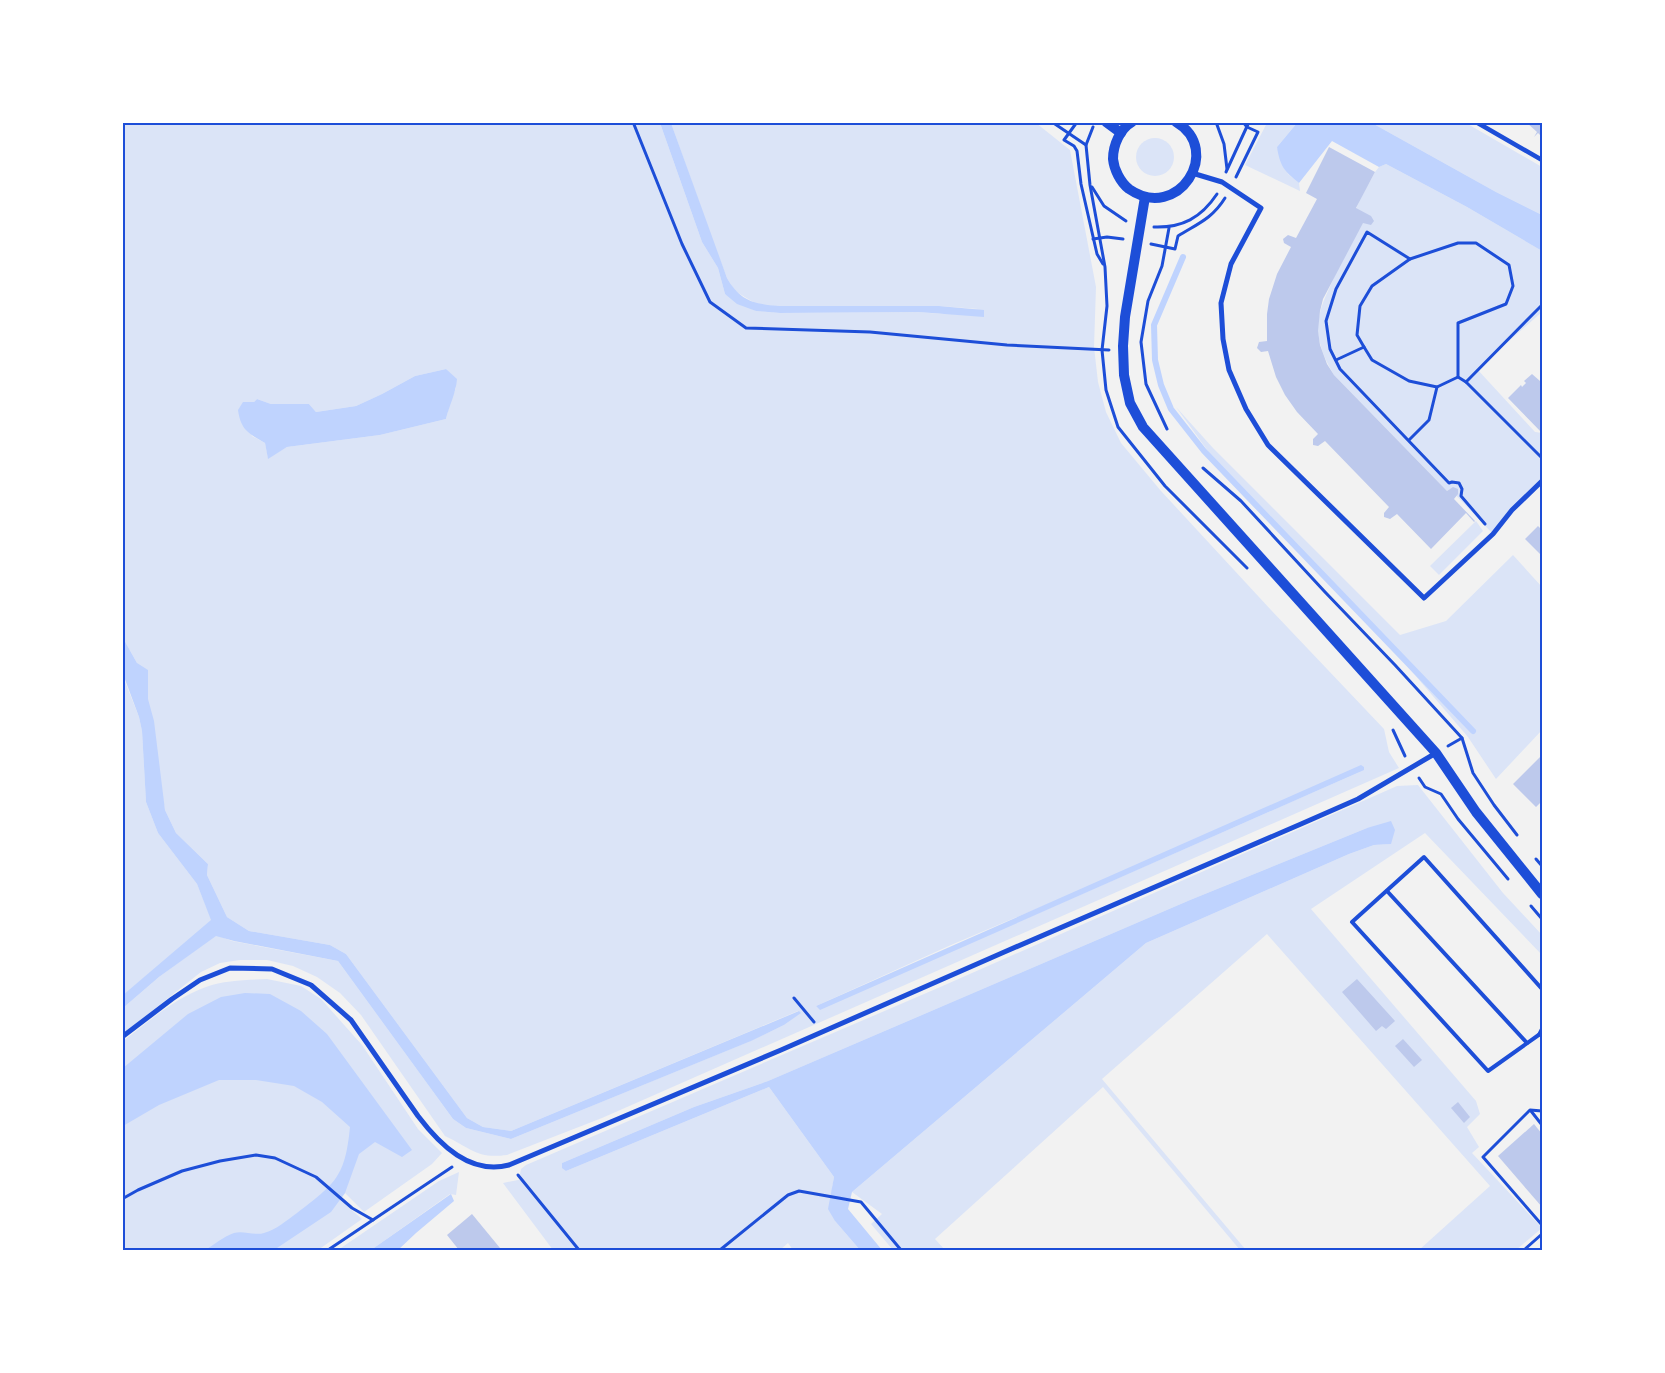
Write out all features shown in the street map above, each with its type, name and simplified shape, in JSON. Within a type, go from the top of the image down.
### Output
[{"type":"main road","points":[[1106,122],[1121,132]]},
{"type":"main road","points":[[1132,122],[1121,132],[1116,141],[1113,158],[1117,173],[1125,186],[1134,192],[1152,198],[1167,196],[1180,190],[1192,174],[1196,164],[1196,150],[1183,124]]},
{"type":"main road","points":[[1144,196],[1125,317],[1123,350],[1124,375],[1130,403],[1143,427],[1436,753],[1476,812],[1542,894]]},
{"type":"street","points":[[1476,122],[1542,160]]},
{"type":"street","points":[[1192,174],[1222,182],[1261,208],[1231,264],[1221,303],[1223,339],[1229,370],[1246,409],[1268,445],[1424,598],[1493,534],[1512,510],[1542,481]]},
{"type":"street","points":[[122,1038],[200,980],[230,968],[272,969],[311,985],[350,1020],[428,1130],[462,1160],[487,1167],[499,1168],[823,1032],[1350,803],[1436,753]]},
{"type":"lane","points":[[1541,1032],[1488,1071],[1352,922],[1424,857],[1542,989]]},
{"type":"lane","points":[[1387,891],[1527,1043]]},
{"type":"path","points":[[633,122],[682,244],[710,302],[746,328],[870,332],[1007,345],[1123,350]]},
{"type":"path","points":[[1052,122],[1086,145]]},
{"type":"path","points":[[1077,122],[1064,140],[1077,150],[1081,184],[1096,254],[1105,267],[1090,185],[1086,145],[1096,122]]},
{"type":"path","points":[[1216,122],[1224,144],[1227,170]]},
{"type":"path","points":[[1094,239],[1107,237],[1175,249],[1178,236],[1197,226],[1213,213],[1231,188],[1258,132],[1247,127],[1243,122]]},
{"type":"path","points":[[1173,435],[1166,428],[1146,384],[1141,342],[1148,301],[1162,266],[1169,228],[1185,223],[1198,215],[1217,195],[1249,122]]},
{"type":"path","points":[[1410,259],[1367,232],[1336,289],[1326,321],[1330,349],[1340,369],[1448,483],[1459,484],[1462,489],[1460,496],[1493,534]]},
{"type":"path","points":[[1458,243],[1476,243],[1509,265],[1513,286],[1506,304],[1458,323],[1458,377],[1437,387],[1409,381],[1372,360],[1357,335],[1360,306],[1372,286],[1410,259],[1458,243]]},
{"type":"path","points":[[1466,382],[1542,305]]},
{"type":"path","points":[[1336,360],[1364,347]]},
{"type":"path","points":[[1458,377],[1466,382],[1542,458]]},
{"type":"path","points":[[1409,440],[1430,420],[1437,387]]},
{"type":"path","points":[[1198,463],[1241,501],[1462,738],[1473,772],[1494,805],[1521,841]]},
{"type":"path","points":[[1412,768],[1425,787],[1441,794],[1458,819],[1513,885]]},
{"type":"path","points":[[1532,855],[1542,866]]},
{"type":"path","points":[[1525,899],[1542,919]]},
{"type":"path","points":[[794,998],[823,1032]]},
{"type":"path","points":[[1542,1111],[1530,1110],[1482,1157],[1542,1224]]},
{"type":"path","points":[[1530,1110],[1542,1125]]},
{"type":"path","points":[[122,1199],[182,1171],[220,1161],[256,1155],[274,1158],[316,1177],[352,1208],[373,1220]]},
{"type":"path","points":[[328,1250],[462,1160]]},
{"type":"path","points":[[509,1165],[579,1250]]},
{"type":"path","points":[[720,1250],[788,1194],[798,1191],[861,1202],[901,1250]]},
{"type":"path","points":[[1524,1250],[1542,1234]]},
{"type":"shaded area","points":[[123,123],[660,123],[702,242],[718,268],[725,294],[756,311],[780,313],[918,312],[941,314],[978,309],[939,306],[758,305],[735,291],[727,278],[712,239],[671,123],[1036,123],[1070,150],[1096,287],[1094,347],[1098,382],[1106,412],[1121,443],[1161,491],[1384,729],[1389,752],[1399,768],[602,1118],[507,1155],[497,1156],[474,1152],[445,1136],[361,1015],[340,993],[317,977],[293,966],[267,960],[240,960],[220,963],[201,972],[123,1034],[123,1008],[159,977],[216,935],[232,941],[338,961],[453,1119],[466,1128],[511,1139],[748,1042],[784,1025],[800,1013],[798,1011],[511,1131],[483,1127],[467,1118],[346,954],[330,945],[249,931],[227,917],[207,875],[208,864],[176,833],[165,810],[137,663],[123,638]],"holes":[[[446,369],[456,388],[446,419],[380,435],[287,447],[268,458],[265,443],[252,436],[243,402],[254,402],[257,399],[271,404],[309,404],[316,412],[356,406],[415,376]],[[1364,770],[820,1009],[816,1006],[951,945]]]},
{"type":"shaded area","points":[[1267,123],[1297,123],[1277,147],[1288,174],[1299,183],[1300,191],[1245,165]]},
{"type":"shaded area","points":[[1372,123],[1466,123],[1542,167],[1542,215],[1496,192]]},
{"type":"shaded area","points":[[1155,138],[1168,144],[1174,157],[1168,170],[1155,176],[1142,170],[1136,157],[1142,144]]},
{"type":"shaded area","points":[[1386,164],[1467,207],[1542,251],[1542,312],[1477,369],[1535,432],[1542,433],[1542,481],[1512,510],[1493,534],[1450,489],[1447,491],[1334,375],[1320,344],[1318,324],[1321,309],[1338,267],[1356,209],[1375,172],[1379,167]]},
{"type":"shaded area","points":[[1176,407],[1213,448],[1400,635],[1446,621],[1513,555],[1542,587],[1542,730],[1496,779],[1468,737],[1396,653],[1213,458]]},
{"type":"shaded area","points":[[1476,521],[1483,531],[1439,575],[1430,566]]},
{"type":"shaded area","points":[[122,674],[139,717],[142,731],[146,802],[158,833],[197,884],[212,921],[122,996]]},
{"type":"shaded area","points":[[1418,785],[1503,893],[1542,935],[1542,955],[1425,833],[1311,909],[1476,1101],[1480,1114],[1467,1127],[1479,1147],[1472,1153],[1542,1228],[1516,1250],[1419,1250],[1490,1186],[1267,934],[1102,1079],[1246,1250],[1240,1250],[1103,1087],[935,1239],[945,1250],[893,1250],[871,1224],[882,1214],[852,1192],[1146,943],[1349,854],[1374,845],[1390,844],[1367,828],[1190,900],[768,1081],[694,1107],[562,1163],[566,1171],[769,1087],[834,1177],[832,1189],[835,1221],[860,1250],[793,1250],[788,1243],[780,1250],[553,1250],[503,1183],[523,1179],[520,1174],[521,1169],[526,1165],[938,988],[1397,786]]},
{"type":"shaded area","points":[[267,979],[301,986],[321,999],[362,1045],[418,1129],[442,1153],[432,1164],[364,1212],[345,1193],[340,1200],[362,1219],[318,1250],[123,1250],[123,1041],[183,997],[206,987],[236,981]]},
{"type":"shaded area","points":[[459,1172],[456,1195],[450,1194],[371,1250],[338,1250],[439,1181]]},
{"type":"water","points":[[660,123],[671,123],[727,278],[737,292],[748,300],[779,306],[939,306],[984,310],[984,317],[918,312],[780,313],[756,311],[737,304],[725,294],[718,268],[702,242]]},
{"type":"water","points":[[1297,123],[1372,123],[1496,192],[1542,215],[1542,251],[1467,207],[1386,164],[1379,167],[1332,141],[1299,183],[1284,168],[1277,147]]},
{"type":"water","points":[[446,369],[457,379],[446,419],[380,435],[287,447],[268,459],[265,443],[243,427],[239,417],[238,410],[243,402],[254,402],[257,399],[271,404],[309,404],[316,412],[356,406],[415,376]]},
{"type":"water","points":[[123,638],[137,663],[148,670],[148,699],[154,721],[165,810],[176,833],[208,864],[207,875],[227,917],[249,931],[330,945],[346,954],[467,1118],[483,1127],[511,1131],[799,1011],[801,1013],[784,1025],[751,1041],[511,1139],[466,1128],[453,1119],[338,961],[216,936],[159,977],[123,1008],[123,995],[211,920],[197,884],[158,833],[146,802],[142,731],[139,717],[123,674]]},
{"type":"water","points":[[1361,765],[1364,767],[1364,770],[820,1010],[816,1006]]},
{"type":"water","points":[[1391,821],[1395,830],[1391,844],[1374,845],[1349,854],[1146,943],[852,1192],[848,1209],[882,1250],[860,1250],[835,1221],[828,1209],[834,1177],[769,1087],[566,1171],[562,1168],[562,1163],[694,1107],[768,1081],[1190,900],[1367,828]]},
{"type":"water","points":[[245,993],[270,994],[301,1011],[327,1034],[412,1150],[402,1157],[375,1142],[359,1154],[345,1193],[331,1212],[274,1250],[205,1250],[234,1233],[260,1234],[273,1230],[297,1213],[330,1186],[336,1178],[348,1144],[350,1127],[322,1102],[294,1086],[256,1080],[219,1080],[159,1105],[123,1126],[123,1068],[188,1014],[221,997]]},
{"type":"water","points":[[451,1194],[454,1201],[398,1250],[371,1250]]},
{"type":"building","points":[[1526,122],[1542,122],[1542,137],[1538,133],[1534,137],[1537,132]]},
{"type":"building","points":[[1329,147],[1375,172],[1356,208],[1371,216],[1374,221],[1371,225],[1363,223],[1323,299],[1318,331],[1320,345],[1327,364],[1334,375],[1447,491],[1453,487],[1458,489],[1458,494],[1454,499],[1475,521],[1466,513],[1431,549],[1397,514],[1390,519],[1384,517],[1384,513],[1389,507],[1325,441],[1318,446],[1313,445],[1313,439],[1318,434],[1297,412],[1285,395],[1276,377],[1268,351],[1261,352],[1257,348],[1259,342],[1267,341],[1269,299],[1277,274],[1291,247],[1284,243],[1283,239],[1288,235],[1296,238],[1317,199],[1306,193]]},
{"type":"building","points":[[1532,374],[1540,381],[1542,378],[1542,433],[1508,398],[1521,385],[1522,387],[1526,383],[1524,381]]},
{"type":"building","points":[[1538,526],[1540,528],[1542,526],[1542,556],[1525,539]]},
{"type":"building","points":[[1542,755],[1542,803],[1536,807],[1513,784]]},
{"type":"building","points":[[1357,979],[1395,1021],[1386,1029],[1382,1026],[1376,1031],[1342,992]]},
{"type":"building","points":[[1403,1039],[1422,1060],[1414,1067],[1395,1046]]},
{"type":"building","points":[[1458,1102],[1470,1117],[1464,1123],[1451,1108]]},
{"type":"building","points":[[1534,1124],[1542,1134],[1542,1207],[1498,1156]]},
{"type":"building","points":[[472,1214],[500,1248],[498,1250],[459,1250],[447,1235]]},
{"type":"waterway","points":[[1183,257],[1154,325],[1155,360],[1161,385],[1171,409],[1204,451],[1473,731]]}]
